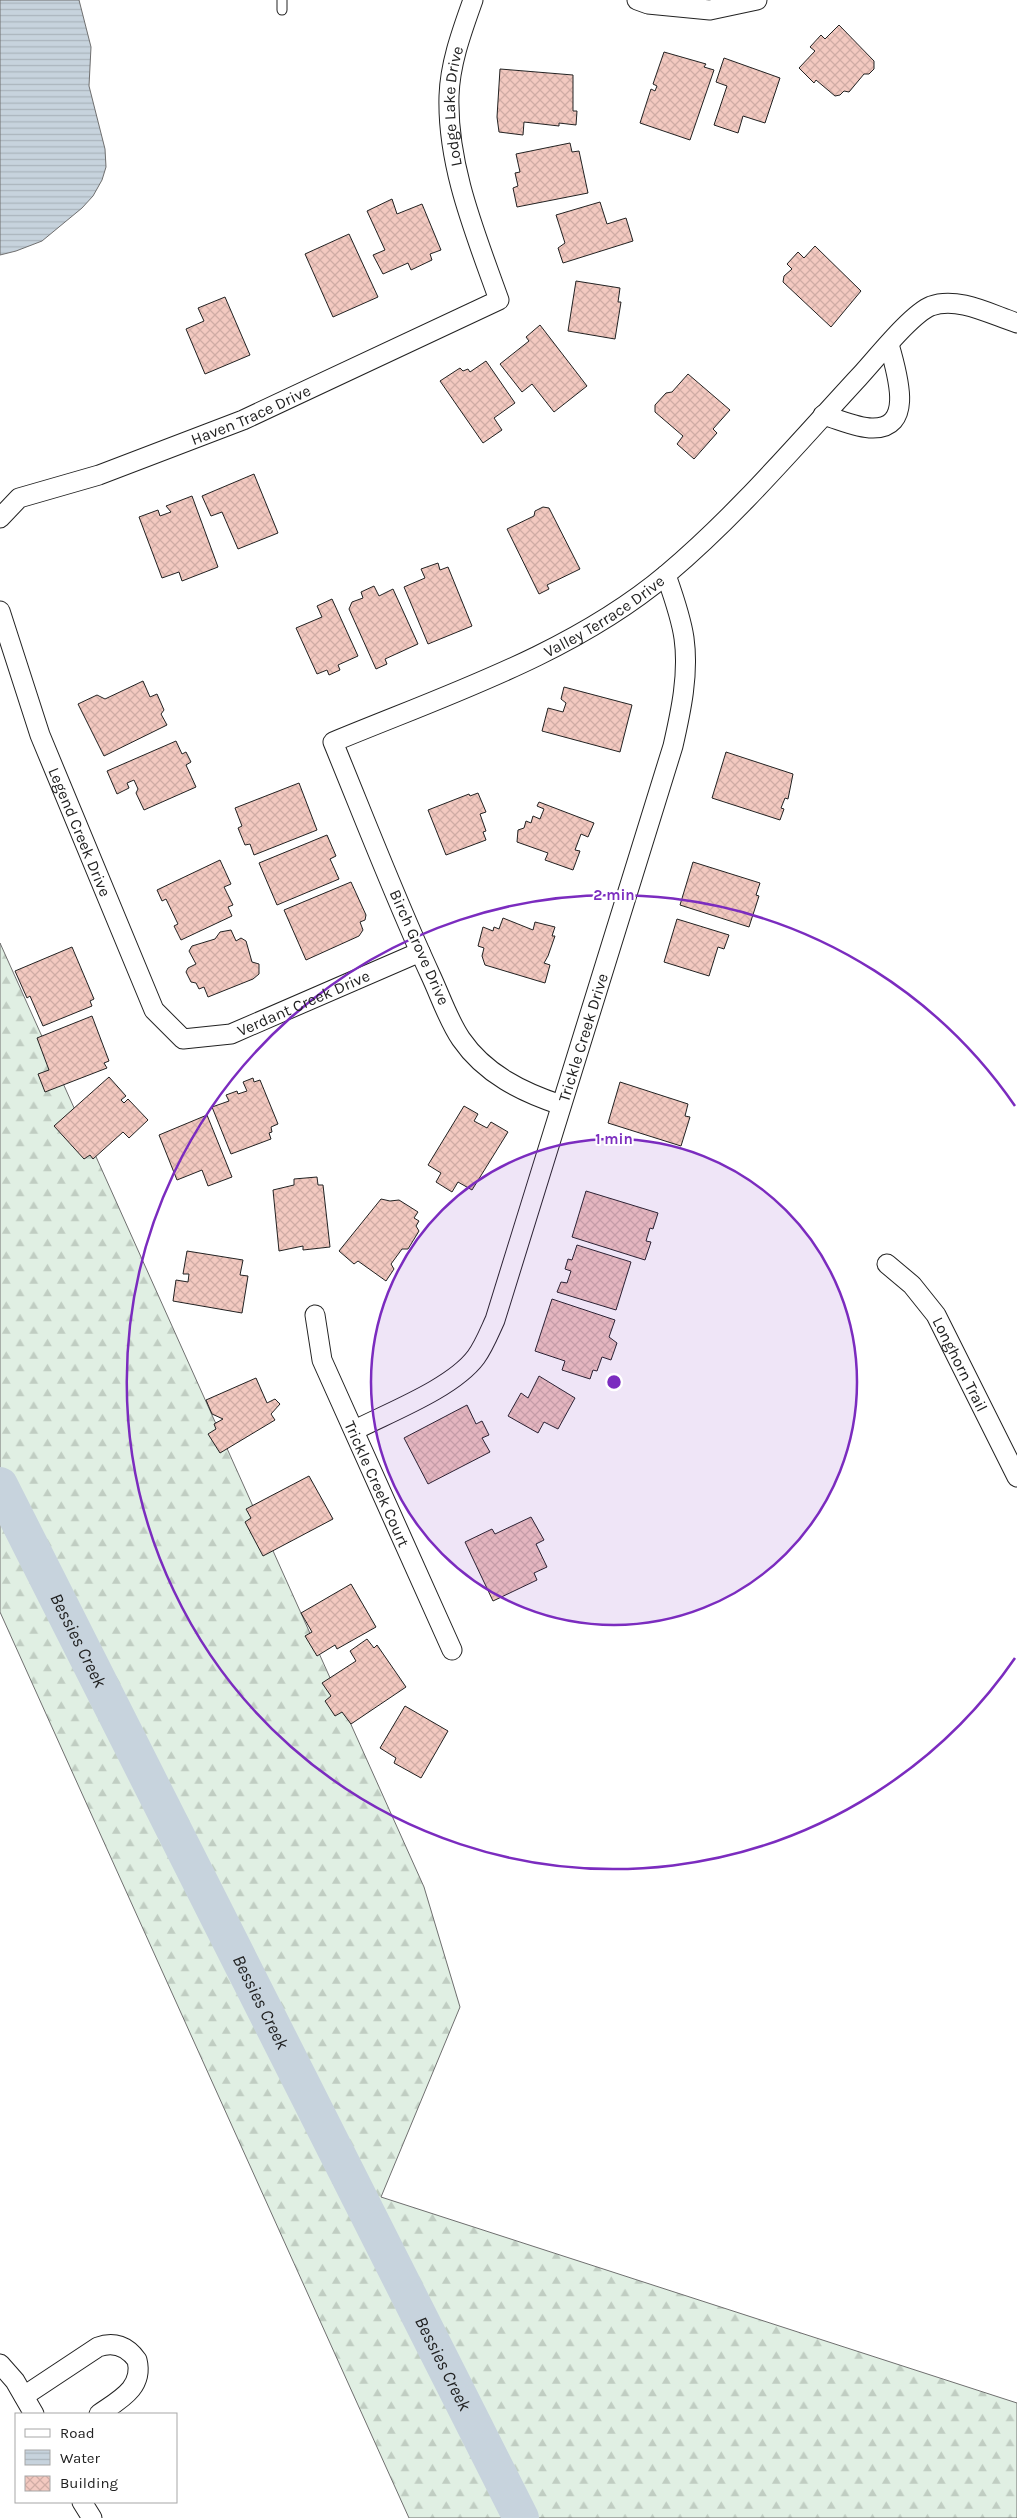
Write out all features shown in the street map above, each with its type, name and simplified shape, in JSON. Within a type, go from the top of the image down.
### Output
[{"type":"street","name":"Lodge Lake Drive","points":[[473,0],[457,46],[449,95],[450,134],[458,174],[473,226],[500,300]]},
{"type":"street","points":[[637,0],[648,4],[710,10],[758,0]]},
{"type":"street","name":"Haven Trace Drive","points":[[0,518],[19,498],[99,475],[243,420],[500,300]]},
{"type":"street","name":"Valley Terrace Drive","points":[[333,742],[517,665],[575,636],[626,604],[666,574],[717,528],[889,344],[931,306],[946,304],[963,305],[1017,323]]},
{"type":"street","points":[[823,415],[872,428],[886,425],[896,417],[901,405],[900,392],[889,344]]},
{"type":"street","name":"Trickle Creek Drive","points":[[355,1430],[441,1386],[460,1373],[479,1352],[495,1320],[670,756],[680,716],[685,684],[684,638],[666,574]]},
{"type":"street","name":"Legend Creek Drive","points":[[0,611],[40,735],[154,1010],[183,1039]]},
{"type":"street","name":"Birch Grove Drive","points":[[333,742],[420,952],[461,1039],[482,1062],[505,1082],[532,1095],[561,1105]]},
{"type":"street","name":"Verdant Creek Drive","points":[[183,1039],[231,1034],[420,952]]},
{"type":"street","name":"Longhorn Trail","points":[[887,1264],[912,1285],[936,1315],[1017,1477]]},
{"type":"street","name":"Trickle Creek Court","points":[[315,1315],[322,1360],[452,1650]]},
{"type":"street","points":[[24,2396],[98,2347],[106,2344],[124,2347],[137,2360],[138,2379],[127,2394],[100,2413]]},
{"type":"street","points":[[0,2364],[15,2381],[33,2413]]},
{"type":"street","points":[[83,2503],[92,2518]]},
{"type":"lane","points":[[282,0],[282,10]]},
{"type":"green space","points":[[0,943],[424,1887],[460,2007],[381,2197],[1017,2403],[1017,2518],[409,2518],[0,1612]]},
{"type":"water","points":[[0,0],[79,0],[91,47],[89,86],[105,149],[106,167],[102,180],[93,196],[82,208],[42,241],[0,255]]},
{"type":"building","points":[[839,25],[874,61],[874,69],[869,74],[864,74],[849,92],[844,91],[840,95],[835,96],[816,80],[814,83],[799,68],[815,51],[810,47],[821,35],[825,39]]},
{"type":"building","points":[[664,52],[706,64],[704,67],[714,70],[690,140],[640,123],[651,89],[655,91],[657,86],[653,84]]},
{"type":"building","points":[[724,58],[780,78],[765,123],[743,116],[738,133],[714,125],[727,86],[716,82]]},
{"type":"building","points":[[500,69],[573,75],[573,111],[577,111],[576,125],[559,123],[559,126],[524,122],[523,135],[499,132],[497,117]]},
{"type":"building","points":[[570,143],[572,152],[579,151],[588,193],[517,207],[513,188],[518,186],[515,173],[520,172],[516,154]]},
{"type":"building","points":[[392,199],[397,214],[422,204],[441,250],[430,254],[432,260],[411,270],[408,263],[383,274],[373,255],[385,250],[367,211]]},
{"type":"building","points":[[600,202],[607,224],[626,218],[633,241],[563,263],[558,248],[565,243],[556,215]]},
{"type":"building","points":[[349,234],[378,297],[333,317],[305,254]]},
{"type":"building","points":[[815,246],[861,291],[831,327],[783,282],[784,276],[792,269],[787,264],[798,252],[804,258]]},
{"type":"building","points":[[576,281],[620,288],[618,302],[621,302],[615,339],[568,331]]},
{"type":"building","points":[[225,297],[250,355],[205,374],[186,329],[204,321],[198,308]]},
{"type":"building","points":[[540,325],[587,386],[554,412],[532,384],[522,392],[500,364],[529,341],[526,337]]},
{"type":"building","points":[[486,361],[515,403],[494,418],[502,430],[483,443],[440,381],[460,368],[463,371],[468,369],[470,372]]},
{"type":"building","points":[[688,374],[730,410],[713,429],[717,433],[694,459],[677,444],[683,436],[655,412],[655,405],[666,393],[672,392]]},
{"type":"building","points":[[254,474],[278,533],[238,549],[222,512],[211,516],[202,496]]},
{"type":"building","points":[[192,496],[218,567],[182,581],[179,572],[162,578],[139,517],[158,510],[160,516],[171,512],[166,506]]},
{"type":"building","points":[[543,507],[549,508],[580,569],[547,585],[549,589],[539,594],[507,529],[534,516],[535,511]]},
{"type":"building","points":[[438,563],[440,570],[448,567],[472,626],[428,644],[404,587],[425,578],[421,569]]},
{"type":"building","points":[[374,586],[379,596],[393,589],[418,644],[385,659],[387,664],[376,669],[349,609],[352,602],[363,598],[361,592]]},
{"type":"building","points":[[332,599],[358,656],[338,665],[340,670],[329,675],[327,670],[317,674],[296,628],[322,617],[317,606]]},
{"type":"building","points":[[143,681],[150,697],[157,694],[164,710],[161,714],[167,725],[104,756],[78,704],[97,695],[105,699]]},
{"type":"building","points":[[564,687],[632,705],[620,752],[542,731],[548,708],[563,712],[566,703],[561,699]]},
{"type":"building","points":[[176,741],[182,754],[186,752],[191,762],[186,765],[196,787],[144,810],[136,793],[138,789],[134,780],[127,783],[129,788],[117,794],[107,771]]},
{"type":"building","points":[[726,752],[793,774],[788,799],[785,798],[781,808],[784,809],[780,820],[712,798]]},
{"type":"building","points":[[299,783],[317,830],[254,855],[250,844],[245,845],[238,828],[242,826],[235,808]]},
{"type":"building","points":[[478,793],[486,812],[480,814],[486,831],[483,832],[486,840],[446,855],[428,810],[469,794],[470,796]]},
{"type":"building","points":[[539,802],[594,823],[588,837],[581,834],[575,850],[580,851],[573,870],[545,860],[548,853],[517,842],[518,830],[524,828],[526,821],[531,823],[533,816],[540,819],[544,809],[537,806]]},
{"type":"building","points":[[327,835],[336,856],[330,859],[339,879],[277,905],[259,863]]},
{"type":"building","points":[[220,860],[231,884],[224,887],[233,905],[228,907],[232,916],[181,940],[174,926],[178,924],[166,899],[162,901],[157,890]]},
{"type":"building","points":[[693,862],[760,883],[756,895],[759,896],[749,927],[680,905]]},
{"type":"building","points":[[351,882],[366,915],[365,920],[360,922],[363,930],[359,936],[306,960],[284,910]]},
{"type":"building","points":[[503,918],[533,930],[535,922],[555,927],[552,936],[555,936],[544,963],[550,965],[545,983],[485,965],[482,956],[484,948],[478,946],[483,927],[493,931],[494,927],[499,929]]},
{"type":"building","points":[[677,919],[729,935],[724,949],[718,947],[709,976],[664,962]]},
{"type":"building","points":[[231,930],[236,941],[241,938],[246,941],[252,962],[259,964],[259,974],[253,979],[208,997],[204,987],[199,989],[196,983],[191,982],[186,972],[188,968],[196,964],[189,951],[192,946],[215,939],[220,932]]},
{"type":"building","points":[[72,947],[94,999],[90,1001],[92,1006],[43,1026],[30,996],[27,998],[15,971]]},
{"type":"building","points":[[92,1016],[109,1061],[104,1063],[107,1068],[45,1092],[38,1074],[49,1070],[37,1038]]},
{"type":"building","points":[[109,1077],[126,1096],[121,1100],[124,1103],[128,1099],[148,1120],[129,1138],[123,1132],[93,1159],[90,1155],[84,1159],[54,1126]]},
{"type":"building","points":[[253,1078],[254,1082],[260,1080],[278,1124],[271,1127],[272,1132],[269,1133],[271,1139],[231,1154],[212,1107],[229,1101],[226,1095],[237,1091],[238,1094],[247,1091],[243,1082]]},
{"type":"building","points":[[620,1082],[688,1104],[685,1116],[690,1117],[681,1146],[608,1123]]},
{"type":"building","points":[[464,1106],[478,1114],[474,1121],[487,1128],[491,1122],[508,1132],[472,1190],[458,1182],[452,1192],[436,1182],[441,1173],[428,1165]]},
{"type":"building","points":[[207,1115],[232,1177],[208,1186],[202,1170],[177,1180],[159,1135]]},
{"type":"building","points":[[317,1177],[318,1185],[323,1185],[330,1247],[303,1250],[303,1246],[279,1251],[273,1190],[294,1185],[294,1179]]},
{"type":"building","points":[[586,1191],[658,1213],[653,1229],[650,1228],[646,1241],[651,1242],[645,1260],[572,1237]]},
{"type":"building","points":[[381,1199],[399,1200],[418,1212],[414,1218],[419,1221],[416,1226],[419,1231],[408,1249],[402,1249],[391,1264],[394,1269],[386,1281],[358,1261],[354,1264],[339,1251]]},
{"type":"building","points":[[577,1245],[631,1262],[616,1310],[557,1292],[561,1282],[567,1283],[571,1271],[565,1269],[568,1259],[572,1260]]},
{"type":"building","points":[[187,1251],[243,1260],[240,1275],[248,1276],[242,1313],[173,1301],[176,1280],[188,1282],[189,1274],[183,1274]]},
{"type":"building","points":[[552,1299],[615,1320],[609,1337],[617,1343],[611,1360],[602,1357],[597,1371],[593,1370],[590,1379],[562,1370],[565,1361],[535,1351]]},
{"type":"building","points":[[539,1376],[575,1398],[558,1429],[544,1422],[538,1433],[508,1416],[521,1393],[528,1398]]},
{"type":"building","points":[[256,1378],[267,1403],[275,1399],[280,1404],[271,1414],[275,1420],[220,1453],[208,1434],[216,1429],[214,1424],[223,1419],[212,1414],[206,1400]]},
{"type":"building","points":[[467,1405],[476,1424],[482,1421],[489,1435],[482,1438],[490,1452],[428,1484],[404,1438]]},
{"type":"building","points":[[309,1476],[333,1519],[263,1556],[245,1522],[251,1518],[246,1509]]},
{"type":"building","points":[[531,1517],[544,1540],[536,1544],[547,1567],[534,1573],[537,1580],[493,1601],[465,1542],[492,1529],[495,1534]]},
{"type":"building","points":[[351,1584],[376,1627],[337,1649],[335,1645],[317,1656],[305,1636],[312,1632],[301,1613]]},
{"type":"building","points":[[367,1639],[374,1648],[377,1645],[406,1687],[351,1724],[342,1712],[335,1716],[325,1701],[331,1696],[322,1683],[356,1661],[350,1651]]},
{"type":"building","points":[[405,1706],[448,1731],[421,1778],[394,1763],[396,1758],[380,1748]]},
{"type":"waterway","name":"Bessies Creek","points":[[0,1485],[521,2518]]}]
